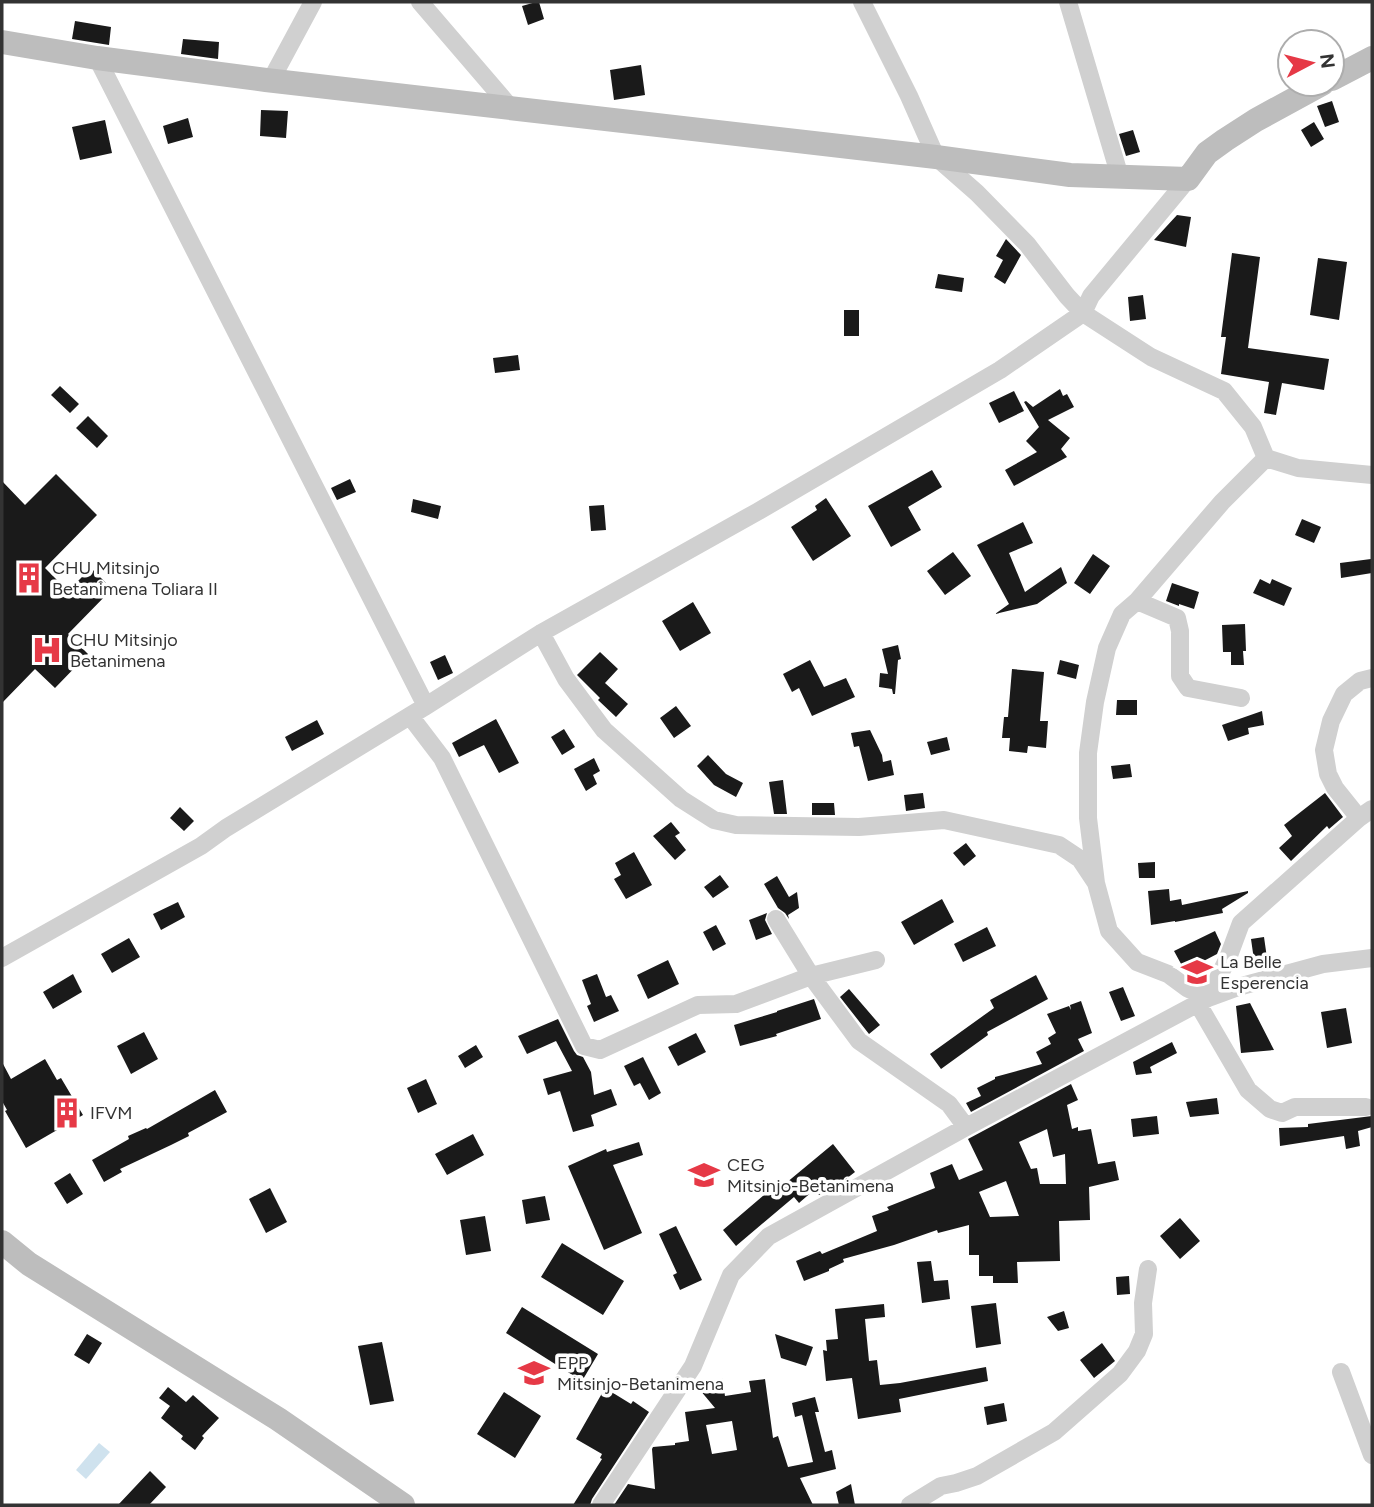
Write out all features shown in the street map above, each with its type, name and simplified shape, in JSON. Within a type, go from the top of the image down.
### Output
[{"type":"street","points":[[271,80],[313,2]]},
{"type":"street","points":[[420,2],[511,108]]},
{"type":"street","points":[[862,2],[936,157],[977,193],[1027,244],[1083,313],[1151,358],[1224,391],[1254,427],[1266,458]]},
{"type":"street","points":[[1068,2],[1120,177]]},
{"type":"street","points":[[2,42],[97,58],[271,80],[1070,175],[1188,179]]},
{"type":"street","points":[[97,58],[584,1046],[600,1050],[698,1005],[736,1004],[811,976],[876,960]]},
{"type":"street","points":[[1346,72],[1372,58]]},
{"type":"street","points":[[2,958],[201,846],[541,633],[757,512],[988,377],[1083,313],[1091,296],[1207,153],[1225,139],[1296,98]]},
{"type":"street","points":[[1266,458],[1298,468],[1372,475]]},
{"type":"street","points":[[1266,458],[1122,614],[1107,648],[1095,702],[1088,753],[1088,805],[1096,883],[1109,931],[1137,962],[1168,974],[1203,1001],[1248,1090],[1270,1109],[1282,1113],[1295,1107],[1366,1107]]},
{"type":"street","points":[[1136,601],[1177,618],[1180,631],[1180,676],[1188,688],[1241,698]]},
{"type":"street","points":[[541,633],[566,679],[604,730],[681,799],[714,820],[736,825],[859,827],[944,820],[1059,845],[1080,859],[1096,883]]},
{"type":"street","points":[[1203,1001],[1228,958],[1241,923],[1365,814],[1335,788],[1328,774],[1324,750],[1331,721],[1344,694],[1360,681],[1372,678]]},
{"type":"street","points":[[776,919],[811,976],[859,1041],[949,1104],[966,1127]]},
{"type":"street","points":[[601,1505],[693,1366],[731,1275],[769,1236],[1203,1001],[1238,987],[1323,964],[1372,958]]},
{"type":"street","points":[[2,1242],[29,1264],[278,1419],[403,1505]]},
{"type":"street","points":[[910,1505],[941,1486],[977,1476],[1054,1432],[1120,1374],[1137,1351],[1144,1334],[1143,1303],[1148,1269]]},
{"type":"street","points":[[1341,1372],[1372,1455]]},
{"type":"water","points":[[99,1443],[110,1452],[86,1479],[76,1470]]},
{"type":"building","points":[[539,2],[544,19],[528,25],[522,6]]},
{"type":"building","points":[[75,21],[111,27],[109,45],[72,39]]},
{"type":"building","points":[[183,39],[219,42],[218,59],[181,54]]},
{"type":"building","points":[[641,65],[645,95],[614,100],[610,70]]},
{"type":"building","points":[[1332,101],[1339,122],[1325,127],[1317,106]]},
{"type":"building","points":[[261,110],[288,111],[286,138],[260,136]]},
{"type":"building","points":[[188,118],[193,137],[168,144],[163,126]]},
{"type":"building","points":[[105,120],[112,153],[80,160],[72,127]]},
{"type":"building","points":[[1314,122],[1324,139],[1311,147],[1301,130]]},
{"type":"building","points":[[1133,130],[1140,152],[1126,156],[1119,134]]},
{"type":"building","points":[[1177,215],[1191,217],[1186,247],[1154,240]]},
{"type":"building","points":[[1006,239],[1021,255],[1005,284],[994,277],[1003,260],[996,256]]},
{"type":"building","points":[[1232,253],[1260,257],[1248,348],[1329,359],[1324,390],[1282,383],[1276,415],[1264,413],[1269,382],[1221,374],[1226,337],[1221,337]]},
{"type":"building","points":[[1318,258],[1347,262],[1339,320],[1310,315]]},
{"type":"building","points":[[938,274],[964,278],[962,292],[935,288]]},
{"type":"building","points":[[1143,295],[1146,319],[1130,321],[1128,297]]},
{"type":"building","points":[[844,310],[859,310],[859,336],[844,336]]},
{"type":"building","points":[[518,355],[520,370],[495,373],[493,358]]},
{"type":"building","points":[[60,386],[79,404],[70,413],[51,395]]},
{"type":"building","points":[[1060,389],[1063,396],[1067,394],[1074,407],[1048,420],[1070,438],[1061,449],[1067,457],[1014,486],[1005,470],[1037,452],[1026,441],[1039,427],[1024,402],[1033,407]]},
{"type":"building","points":[[1014,391],[1024,411],[999,423],[989,403]]},
{"type":"building","points":[[88,416],[108,436],[97,448],[76,428]]},
{"type":"building","points":[[932,470],[942,487],[908,507],[921,530],[891,547],[868,506]]},
{"type":"building","name":"CHU Mitsinjo Betanimena Toliara II","points":[[56,474],[97,515],[45,568],[68,591],[91,568],[112,589],[68,634],[88,654],[55,688],[35,669],[2,703],[2,481],[25,505]]},
{"type":"building","points":[[350,479],[356,492],[337,500],[331,488]]},
{"type":"building","points":[[826,498],[851,536],[813,561],[791,527],[817,510],[815,506]]},
{"type":"building","points":[[413,499],[441,506],[438,519],[411,512]]},
{"type":"building","points":[[604,505],[606,530],[591,531],[589,506]]},
{"type":"building","points":[[1302,519],[1321,527],[1314,543],[1295,535]]},
{"type":"building","points":[[1023,522],[1033,543],[1009,553],[1025,592],[1061,567],[1067,583],[1037,604],[995,614],[1009,604],[977,545]]},
{"type":"building","points":[[953,552],[971,576],[945,595],[927,571]]},
{"type":"building","points":[[1093,554],[1110,566],[1090,594],[1074,583]]},
{"type":"building","points":[[1371,559],[1372,573],[1341,578],[1340,563]]},
{"type":"building","points":[[1260,579],[1270,584],[1272,579],[1292,588],[1284,606],[1253,593]]},
{"type":"building","points":[[1172,583],[1199,592],[1194,609],[1166,601]]},
{"type":"building","points":[[693,602],[711,633],[680,651],[662,621]]},
{"type":"building","points":[[1245,624],[1244,665],[1231,665],[1231,652],[1223,652],[1222,625]]},
{"type":"building","points":[[898,645],[901,659],[898,660],[893,694],[892,689],[879,687],[880,673],[888,674],[882,649]]},
{"type":"building","points":[[600,652],[618,669],[605,683],[628,704],[616,717],[577,675]]},
{"type":"building","points":[[445,655],[453,673],[438,680],[430,662]]},
{"type":"building","points":[[810,660],[824,687],[846,678],[855,697],[812,716],[799,688],[792,692],[783,674]]},
{"type":"building","points":[[1060,660],[1079,665],[1076,679],[1057,674]]},
{"type":"building","points":[[1012,669],[1044,672],[1040,721],[1048,721],[1046,748],[1028,746],[1027,753],[1009,751],[1010,738],[1002,738],[1004,717],[1008,717]]},
{"type":"building","points":[[1117,700],[1137,700],[1137,715],[1116,715]]},
{"type":"building","points":[[676,706],[691,726],[674,738],[660,718]]},
{"type":"building","points":[[1262,711],[1264,725],[1248,728],[1249,734],[1228,741],[1222,725]]},
{"type":"building","points":[[496,719],[519,763],[499,773],[484,745],[459,757],[452,743]]},
{"type":"building","points":[[317,720],[324,734],[292,751],[285,737]]},
{"type":"building","points":[[564,729],[575,747],[562,755],[551,737]]},
{"type":"building","points":[[870,730],[883,762],[891,760],[894,775],[868,781],[859,746],[854,747],[851,733]]},
{"type":"building","points":[[947,737],[950,750],[931,755],[927,742]]},
{"type":"building","points":[[708,755],[726,774],[743,783],[736,797],[714,785],[697,766]]},
{"type":"building","points":[[594,758],[600,771],[593,775],[597,784],[586,791],[574,769]]},
{"type":"building","points":[[1130,764],[1132,777],[1113,779],[1111,766]]},
{"type":"building","points":[[783,780],[787,814],[774,814],[769,782]]},
{"type":"building","points":[[923,793],[925,808],[906,811],[904,795]]},
{"type":"building","points":[[1325,793],[1343,817],[1329,829],[1327,826],[1291,861],[1279,848],[1292,836],[1284,825]]},
{"type":"building","points":[[812,803],[834,803],[835,815],[812,815]]},
{"type":"building","points":[[180,807],[194,821],[184,831],[170,818]]},
{"type":"building","points":[[671,822],[680,833],[675,836],[686,850],[675,860],[653,836]]},
{"type":"building","points":[[966,843],[976,856],[964,866],[953,853]]},
{"type":"building","points":[[634,852],[652,885],[626,899],[614,879],[621,875],[615,863]]},
{"type":"building","points":[[1155,862],[1155,878],[1139,878],[1138,863]]},
{"type":"building","points":[[720,875],[729,887],[713,898],[704,887]]},
{"type":"building","points":[[777,876],[789,897],[797,892],[799,908],[788,915],[789,919],[778,908],[764,884]]},
{"type":"building","points":[[1169,889],[1170,901],[1181,899],[1182,905],[1248,893],[1222,909],[1223,913],[1151,925],[1148,891]]},
{"type":"building","points":[[942,899],[954,922],[914,945],[901,922]]},
{"type":"building","points":[[178,902],[185,917],[161,930],[153,914]]},
{"type":"building","points":[[767,913],[765,920],[772,934],[756,940],[749,920]]},
{"type":"building","points":[[716,925],[726,944],[713,951],[703,932]]},
{"type":"building","points":[[987,927],[996,946],[963,962],[954,944]]},
{"type":"building","points":[[1215,931],[1221,944],[1217,954],[1186,973],[1174,951]]},
{"type":"building","points":[[1264,937],[1267,958],[1254,960],[1251,939]]},
{"type":"building","points":[[129,938],[140,957],[112,973],[101,954]]},
{"type":"building","points":[[668,960],[679,984],[648,999],[637,975]]},
{"type":"building","points":[[73,974],[82,992],[53,1009],[43,992]]},
{"type":"building","points":[[597,974],[606,997],[611,995],[619,1011],[594,1022],[587,1006],[591,1004],[582,980]]},
{"type":"building","points":[[1036,975],[1048,999],[987,1032],[988,1035],[941,1069],[930,1054],[994,1008],[990,1000]]},
{"type":"building","points":[[1123,987],[1135,1016],[1121,1021],[1109,992]]},
{"type":"building","points":[[849,989],[880,1025],[869,1034],[840,997]]},
{"type":"building","points":[[814,999],[821,1019],[776,1034],[777,1036],[740,1046],[734,1025]]},
{"type":"building","points":[[1081,1001],[1092,1033],[1078,1039],[1084,1051],[971,1112],[966,1103],[981,1096],[977,1088],[995,1077],[1042,1064],[1036,1052],[1051,1044],[1048,1038],[1056,1033],[1047,1014],[1069,1006],[1071,1010],[1070,1005]]},
{"type":"building","points":[[1250,1003],[1274,1050],[1241,1053],[1236,1006]]},
{"type":"building","points":[[1346,1008],[1352,1043],[1327,1048],[1321,1012]]},
{"type":"building","points":[[558,1019],[574,1051],[583,1057],[591,1072],[594,1095],[611,1089],[617,1105],[591,1115],[594,1126],[573,1132],[560,1091],[548,1095],[543,1079],[572,1071],[556,1041],[527,1054],[518,1036]]},
{"type":"building","points":[[144,1032],[158,1059],[131,1074],[117,1046]]},
{"type":"building","points":[[696,1033],[706,1052],[678,1066],[668,1047]]},
{"type":"building","points":[[1172,1042],[1177,1053],[1150,1067],[1152,1073],[1136,1075],[1133,1062]]},
{"type":"building","points":[[476,1045],[483,1057],[465,1068],[458,1056]]},
{"type":"building","points":[[643,1057],[661,1093],[649,1100],[640,1083],[634,1086],[624,1066]]},
{"type":"building","points":[[45,1059],[57,1080],[61,1078],[83,1115],[26,1148],[2,1101],[2,1062],[11,1079]]},
{"type":"building","points":[[426,1079],[437,1104],[418,1113],[407,1088]]},
{"type":"building","points":[[1071,1084],[1078,1100],[1067,1105],[1072,1129],[1091,1129],[1098,1164],[1115,1161],[1119,1180],[1089,1187],[1090,1220],[1059,1221],[1060,1261],[1017,1262],[1018,1283],[993,1283],[993,1276],[979,1276],[979,1255],[969,1255],[969,1225],[938,1233],[937,1230],[843,1259],[844,1262],[829,1271],[804,1281],[796,1261],[820,1251],[822,1254],[877,1231],[872,1216],[889,1210],[887,1207],[935,1188],[930,1173],[952,1164],[959,1180],[983,1170],[968,1139]],"holes":[[[1047,1129],[1053,1157],[1065,1154],[1066,1184],[1040,1184],[1037,1168],[1031,1169],[1019,1142]],[[1006,1181],[1019,1216],[990,1217],[979,1192]]]},
{"type":"building","points":[[215,1090],[227,1112],[188,1133],[189,1136],[120,1169],[122,1172],[104,1182],[92,1160],[129,1139],[128,1136],[147,1129]]},
{"type":"building","points":[[1217,1098],[1219,1114],[1190,1117],[1186,1102]]},
{"type":"building","points":[[1157,1116],[1159,1134],[1133,1137],[1131,1119]]},
{"type":"building","points":[[1372,1116],[1372,1127],[1358,1131],[1360,1146],[1346,1149],[1344,1136],[1280,1146],[1279,1128],[1308,1127],[1308,1124]]},
{"type":"building","points":[[473,1134],[484,1155],[447,1175],[435,1154]]},
{"type":"building","points":[[639,1142],[643,1155],[613,1165],[642,1233],[604,1250],[568,1166],[606,1149],[607,1152]]},
{"type":"building","points":[[833,1144],[855,1172],[819,1195],[814,1190],[799,1203],[794,1197],[736,1246],[723,1230],[771,1189],[774,1193]]},
{"type":"building","points":[[70,1173],[83,1194],[67,1204],[54,1183]]},
{"type":"building","points":[[270,1188],[287,1222],[266,1233],[249,1199]]},
{"type":"building","points":[[545,1196],[550,1220],[526,1224],[522,1200]]},
{"type":"building","points":[[485,1216],[491,1251],[466,1255],[460,1220]]},
{"type":"building","points":[[1180,1218],[1200,1241],[1180,1259],[1160,1236]]},
{"type":"building","points":[[676,1226],[702,1280],[680,1290],[673,1275],[677,1273],[659,1234]]},
{"type":"building","points":[[562,1243],[624,1281],[603,1315],[541,1277]]},
{"type":"building","points":[[931,1261],[934,1281],[948,1280],[950,1299],[922,1303],[917,1262]]},
{"type":"building","points":[[1129,1276],[1130,1294],[1117,1295],[1116,1277]]},
{"type":"building","points":[[996,1303],[1001,1344],[976,1348],[971,1306]]},
{"type":"building","points":[[884,1304],[885,1317],[865,1319],[869,1361],[877,1360],[880,1385],[986,1367],[988,1381],[899,1399],[901,1412],[858,1419],[852,1378],[826,1381],[823,1350],[827,1351],[826,1340],[838,1339],[835,1309]]},
{"type":"building","points":[[522,1307],[598,1354],[582,1381],[506,1333]]},
{"type":"building","points":[[1064,1311],[1069,1328],[1058,1331],[1047,1317]]},
{"type":"building","points":[[87,1334],[102,1343],[89,1364],[74,1355]]},
{"type":"building","points":[[775,1334],[813,1347],[806,1366],[781,1358]]},
{"type":"building","points":[[382,1342],[394,1401],[370,1405],[358,1346]]},
{"type":"building","points":[[1102,1343],[1115,1361],[1094,1378],[1080,1360]]},
{"type":"building","points":[[722,1378],[725,1396],[751,1392],[749,1381],[765,1379],[773,1438],[778,1436],[788,1467],[813,1462],[802,1415],[795,1417],[792,1403],[815,1397],[819,1412],[815,1412],[825,1452],[832,1450],[836,1469],[800,1478],[813,1505],[614,1505],[628,1484],[655,1489],[653,1447],[689,1441],[685,1412],[715,1408],[700,1390],[713,1380]],"holes":[[[732,1421],[737,1450],[712,1454],[706,1425]]]},
{"type":"building","points":[[168,1387],[186,1402],[193,1395],[219,1418],[202,1436],[204,1438],[195,1450],[161,1418],[170,1406],[159,1398]]},
{"type":"building","points":[[605,1388],[649,1412],[590,1505],[573,1505],[602,1459],[602,1454],[576,1439]]},
{"type":"building","points":[[504,1392],[541,1416],[515,1458],[477,1434]]},
{"type":"building","points":[[1004,1403],[1007,1421],[987,1425],[984,1407]]},
{"type":"building","points":[[150,1471],[166,1487],[149,1505],[118,1505]]},
{"type":"building","points":[[851,1484],[855,1505],[839,1505],[836,1492]]},
{"type":"place","name":"CHU Mitsinjo Betanimena Toliara II","points":[[29,578]]},
{"type":"place","name":"CHU Mitsinjo Betanimena","points":[[47,650]]},
{"type":"place","name":"La Belle Esperencia","points":[[1197,972]]},
{"type":"place","name":"IFVM","points":[[67,1113]]},
{"type":"place","name":"CEG Mitsinjo-Betanimena","points":[[704,1175]]},
{"type":"place","name":"EPP Mitsinjo-Betanimena","points":[[534,1373]]}]
